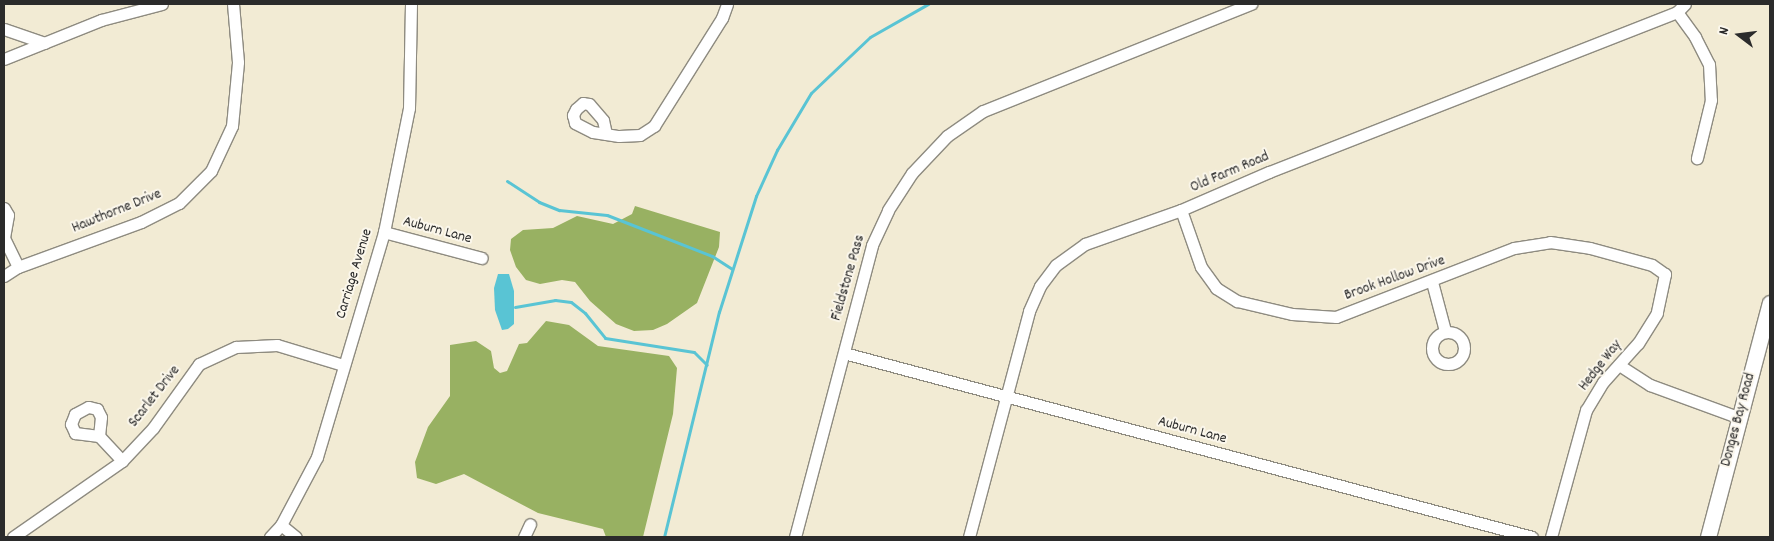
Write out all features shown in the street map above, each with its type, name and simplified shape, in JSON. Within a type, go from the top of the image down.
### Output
[{"type":"street","points":[[4,58],[101,20],[162,4]]},
{"type":"street","name":"Hawthorne Drive","points":[[4,276],[18,267],[141,222],[179,203],[211,171],[232,126],[238,62],[233,4]]},
{"type":"street","name":"Carriage Avenue","points":[[270,537],[281,525],[317,457],[384,232],[409,108],[411,4]]},
{"type":"street","points":[[606,134],[640,134],[654,126],[722,18],[727,4]]},
{"type":"street","name":"Fieldstone Pass","points":[[795,537],[872,246],[888,210],[912,173],[948,136],[983,110],[1251,4]]},
{"type":"street","points":[[1681,8],[1709,64],[1711,100],[1697,158]]},
{"type":"street","name":"Old Farm Road","points":[[969,537],[1028,311],[1040,286],[1056,265],[1085,244],[1181,210],[1268,172],[1681,8]]},
{"type":"street","points":[[4,29],[45,43]]},
{"type":"street","points":[[4,208],[8,215],[4,238],[18,267]]},
{"type":"street","name":"Brook Hollow Drive","points":[[1181,210],[1201,267],[1216,288],[1237,302],[1292,314],[1336,317],[1432,282],[1514,248],[1550,242],[1590,248],[1652,265],[1665,274]]},
{"type":"street","name":"Auburn Lane","points":[[384,232],[482,258]]},
{"type":"street","name":"Hedge Way","points":[[1551,537],[1586,410],[1603,382],[1638,343],[1657,313],[1665,274]]},
{"type":"street","points":[[1432,282],[1444,331]]},
{"type":"street","name":"Donges Bay Road","points":[[1708,537],[1770,303]]},
{"type":"street","name":"Scarlet Drive","points":[[13,537],[122,461],[153,428],[199,364],[236,347],[277,345],[343,365]]},
{"type":"street","name":"Auburn Lane","points":[[844,353],[1532,537]]},
{"type":"street","points":[[1619,365],[1650,385],[1740,418]]},
{"type":"street","points":[[100,436],[122,461]]},
{"type":"street","points":[[524,537],[530,524]]},
{"type":"street","points":[[281,525],[296,537]]},
{"type":"green space","points":[[635,206],[720,232],[719,247],[697,303],[667,324],[653,330],[634,331],[616,324],[590,301],[575,282],[562,280],[540,284],[526,280],[516,267],[510,250],[511,239],[523,230],[553,228],[577,216],[613,224],[632,214]]},
{"type":"green space","points":[[546,321],[569,325],[598,346],[669,356],[677,368],[673,414],[643,537],[606,537],[603,529],[538,513],[464,474],[436,484],[417,478],[415,462],[428,427],[450,396],[450,345],[476,341],[491,351],[494,368],[500,373],[507,371],[519,344],[527,343]]},
{"type":"water","points":[[498,274],[509,274],[514,291],[514,324],[508,329],[502,330],[495,310],[494,288]]},
{"type":"waterway","points":[[664,537],[719,312],[756,196],[777,150],[811,93],[870,37],[928,4]]},
{"type":"waterway","points":[[507,181],[539,202],[559,210],[607,215],[712,256],[732,269]]},
{"type":"waterway","points":[[515,307],[555,300],[571,302],[585,313],[605,338],[694,352],[707,365]]}]
